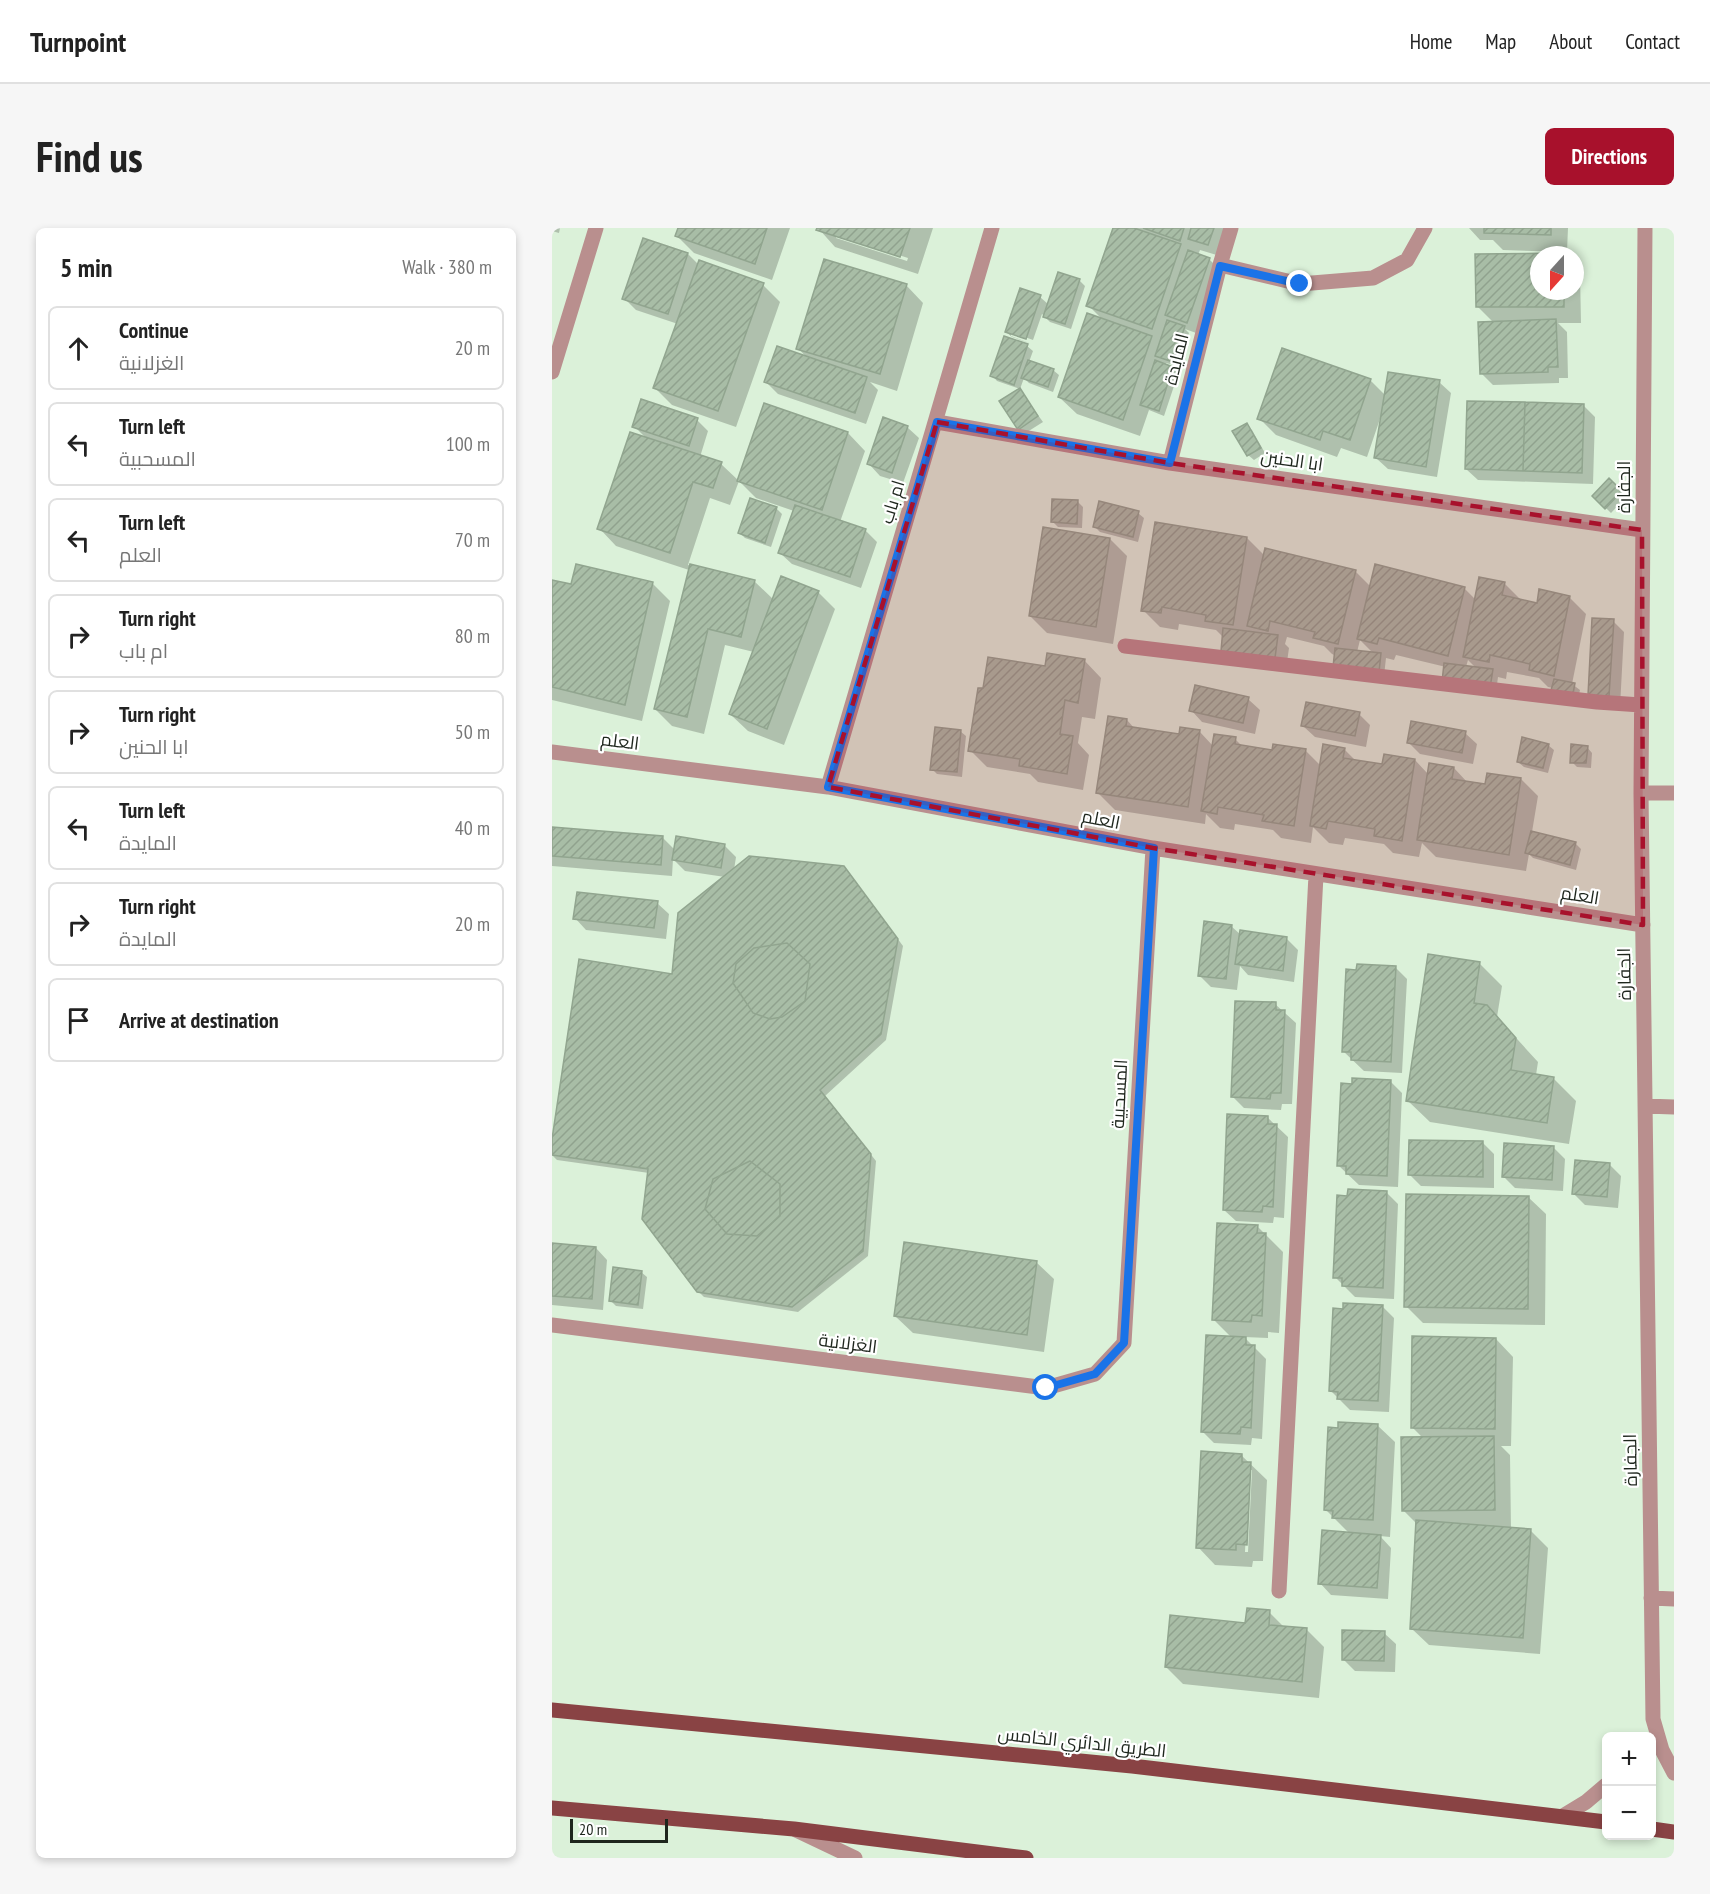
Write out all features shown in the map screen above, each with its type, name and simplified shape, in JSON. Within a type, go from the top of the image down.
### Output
[{"type":"main road","name":"الطريق الدائري الخامس","points":[[552,1710],[1132,1766],[1602,1821]]},
{"type":"main road","points":[[552,1808],[794,1829],[1026,1858]]},
{"type":"main road","points":[[1656,1830],[1674,1832]]},
{"type":"street","points":[[552,372],[596,228]]},
{"type":"street","name":"ام باب","points":[[828,787],[937,422],[992,228]]},
{"type":"street","name":"المايدة","points":[[1170,463],[1231,228]]},
{"type":"street","points":[[1220,266],[1300,284],[1373,278],[1407,260],[1425,228]]},
{"type":"street","name":"الجفارة","points":[[1645,228],[1641,793],[1653,1719],[1662,1750],[1674,1773]]},
{"type":"street","name":"ابا الحنين","points":[[937,422],[1170,463],[1642,530]]},
{"type":"street","points":[[1125,646],[1597,702],[1641,705]]},
{"type":"street","name":"العلم","points":[[552,752],[828,787],[1154,848],[1643,925]]},
{"type":"street","points":[[1641,793],[1674,793]]},
{"type":"street","name":"المسحبية","points":[[1124,1343],[1154,848]]},
{"type":"street","points":[[1279,1591],[1316,875]]},
{"type":"street","points":[[1645,1106],[1674,1107]]},
{"type":"street","name":"الغزلانية","points":[[552,1325],[1046,1388],[1095,1374],[1124,1343]]},
{"type":"street","points":[[1652,1598],[1674,1599]]},
{"type":"street","name":"الجفارة","points":[[1646,1732],[1653,1719]]},
{"type":"street","points":[[1563,1816],[1586,1802],[1605,1786]]},
{"type":"street","points":[[794,1829],[855,1858]]},
{"type":"highlighted area","points":[[937,422],[1170,463],[1642,530],[1643,925],[1153,848],[828,787]]},
{"type":"building","points":[[678,228],[767,228],[755,264],[675,236]]},
{"type":"building","points":[[817,228],[910,228],[900,257],[816,230]]},
{"type":"building","points":[[1113,228],[1134,228],[1181,244],[1152,329],[1086,306]]},
{"type":"building","points":[[1143,228],[1184,228],[1180,241]]},
{"type":"building","points":[[1191,228],[1214,228],[1208,245],[1188,239]]},
{"type":"building","points":[[1484,228],[1551,228],[1551,235],[1484,233]]},
{"type":"building","points":[[643,238],[688,253],[668,314],[622,299]]},
{"type":"building","points":[[1188,250],[1210,258],[1187,323],[1165,315]]},
{"type":"building","points":[[1530,253],[1530,300],[1564,300],[1564,307],[1476,307],[1475,254]]},
{"type":"building","points":[[824,259],[907,284],[880,374],[796,349]]},
{"type":"building","points":[[699,260],[764,283],[718,411],[653,388]]},
{"type":"building","points":[[1058,272],[1080,279],[1065,324],[1043,317]]},
{"type":"building","points":[[1020,288],[1041,295],[1026,339],[1005,332]]},
{"type":"building","points":[[1087,313],[1152,336],[1123,420],[1058,397]]},
{"type":"building","points":[[1556,319],[1558,367],[1548,367],[1548,372],[1480,374],[1478,322]]},
{"type":"building","points":[[1167,320],[1185,326],[1173,362],[1155,356]]},
{"type":"building","points":[[1004,336],[1028,344],[1014,385],[990,376]]},
{"type":"building","points":[[777,346],[867,377],[855,413],[764,382]]},
{"type":"building","points":[[1282,348],[1371,379],[1350,440],[1323,431],[1320,440],[1257,419]]},
{"type":"building","points":[[1028,360],[1054,369],[1048,387],[1021,378]]},
{"type":"building","points":[[1155,360],[1173,367],[1159,411],[1140,405]]},
{"type":"building","points":[[1388,372],[1440,380],[1426,467],[1374,458]]},
{"type":"building","points":[[1020,388],[1038,416],[1018,430],[999,401]]},
{"type":"building","points":[[641,399],[698,418],[689,446],[632,427]]},
{"type":"building","points":[[1467,401],[1525,402],[1523,471],[1465,469]]},
{"type":"building","points":[[1525,402],[1584,404],[1582,473],[1523,471]]},
{"type":"building","points":[[764,403],[848,432],[822,510],[737,481]]},
{"type":"building","points":[[883,417],[908,426],[892,473],[867,464]]},
{"type":"building","points":[[1247,423],[1261,448],[1247,456],[1232,431]]},
{"type":"building","points":[[630,432],[722,462],[713,488],[693,482],[670,553],[597,529]]},
{"type":"building","points":[[1609,478],[1622,491],[1605,509],[1592,496]]},
{"type":"building","points":[[750,498],[777,507],[765,543],[738,533]]},
{"type":"building","points":[[1052,499],[1078,500],[1077,524],[1051,522]]},
{"type":"building","points":[[1099,501],[1139,511],[1133,537],[1093,527]]},
{"type":"building","points":[[795,505],[866,529],[850,577],[778,553]]},
{"type":"building","points":[[1155,522],[1247,537],[1233,625],[1205,621],[1206,615],[1162,607],[1161,613],[1141,611]]},
{"type":"building","points":[[1043,527],[1110,538],[1096,627],[1029,616]]},
{"type":"building","points":[[1265,548],[1356,570],[1338,644],[1313,638],[1315,632],[1270,621],[1268,631],[1247,626]]},
{"type":"building","points":[[576,564],[653,582],[625,705],[552,687],[552,580],[571,584]]},
{"type":"building","points":[[690,564],[755,580],[741,637],[708,629],[687,717],[654,709]]},
{"type":"building","points":[[1375,564],[1465,587],[1448,656],[1379,638],[1377,644],[1357,639]]},
{"type":"building","points":[[781,576],[819,591],[767,729],[729,714]]},
{"type":"building","points":[[1479,577],[1505,582],[1502,595],[1537,603],[1539,589],[1570,596],[1554,676],[1529,670],[1530,664],[1490,655],[1489,662],[1463,657]]},
{"type":"building","points":[[1592,618],[1614,619],[1609,696],[1588,695]]},
{"type":"building","points":[[1223,628],[1278,635],[1275,658],[1221,651]]},
{"type":"building","points":[[1335,648],[1381,653],[1379,672],[1333,667]]},
{"type":"building","points":[[1047,653],[1085,659],[1078,703],[1065,700],[1060,734],[1073,736],[1067,774],[1019,766],[1020,759],[968,751],[978,688],[983,688],[988,657],[1045,666]]},
{"type":"building","points":[[1444,663],[1493,669],[1490,688],[1442,682]]},
{"type":"building","points":[[1554,679],[1575,683],[1572,699],[1550,694]]},
{"type":"building","points":[[1195,685],[1249,697],[1243,723],[1189,711]]},
{"type":"building","points":[[1306,702],[1360,712],[1355,736],[1301,726]]},
{"type":"building","points":[[1108,716],[1127,719],[1126,726],[1179,734],[1180,727],[1200,730],[1188,807],[1096,793]]},
{"type":"building","points":[[1411,721],[1466,731],[1462,753],[1407,743]]},
{"type":"building","points":[[935,727],[961,730],[957,772],[930,770]]},
{"type":"building","points":[[1214,734],[1236,737],[1235,744],[1272,750],[1273,744],[1306,749],[1294,826],[1262,821],[1264,815],[1218,807],[1217,814],[1201,811]]},
{"type":"building","points":[[1522,737],[1549,744],[1543,768],[1517,762]]},
{"type":"building","points":[[1323,744],[1345,748],[1343,758],[1382,764],[1384,754],[1415,759],[1402,841],[1374,836],[1375,829],[1328,821],[1326,829],[1310,826]]},
{"type":"building","points":[[1571,744],[1588,746],[1586,763],[1570,763]]},
{"type":"building","points":[[1429,763],[1454,767],[1452,779],[1485,784],[1487,773],[1521,778],[1509,855],[1417,840]]},
{"type":"building","points":[[552,827],[663,836],[661,865],[552,856]]},
{"type":"building","points":[[1531,831],[1576,842],[1570,865],[1525,853]]},
{"type":"building","points":[[676,836],[725,844],[721,868],[672,860]]},
{"type":"building","points":[[749,856],[844,866],[898,939],[881,1034],[820,1090],[871,1154],[863,1251],[792,1307],[697,1292],[642,1219],[648,1169],[552,1155],[552,1139],[579,959],[672,974],[678,913]]},
{"type":"building","points":[[577,892],[658,901],[654,928],[573,919]]},
{"type":"building","points":[[1204,921],[1232,925],[1226,979],[1198,976]]},
{"type":"building","points":[[1240,930],[1287,937],[1283,971],[1235,964]]},
{"type":"building","points":[[787,943],[810,964],[805,1001],[782,1017],[770,1019],[753,1013],[733,983],[736,964],[754,948]]},
{"type":"building","points":[[1428,954],[1480,962],[1474,1003],[1487,1005],[1516,1038],[1511,1070],[1554,1077],[1547,1123],[1406,1101]]},
{"type":"building","points":[[1357,964],[1396,966],[1391,1062],[1351,1060],[1351,1052],[1342,1052],[1346,969],[1356,970]]},
{"type":"building","points":[[1235,1001],[1276,1002],[1276,1010],[1285,1010],[1281,1093],[1271,1093],[1270,1099],[1231,1097]]},
{"type":"building","points":[[1352,1078],[1391,1080],[1387,1176],[1346,1174],[1346,1166],[1337,1166],[1341,1083],[1352,1084]]},
{"type":"building","points":[[1227,1114],[1268,1116],[1268,1124],[1277,1124],[1273,1207],[1263,1206],[1262,1212],[1223,1210]]},
{"type":"building","points":[[1409,1140],[1483,1141],[1483,1177],[1408,1175]]},
{"type":"building","points":[[1504,1143],[1554,1146],[1552,1180],[1502,1177]]},
{"type":"building","points":[[1575,1160],[1610,1163],[1607,1197],[1572,1194]]},
{"type":"building","points":[[750,1161],[780,1184],[780,1216],[757,1236],[727,1234],[705,1209],[713,1179]]},
{"type":"building","points":[[1348,1189],[1387,1191],[1383,1288],[1342,1286],[1342,1278],[1333,1278],[1337,1195],[1347,1196]]},
{"type":"building","points":[[1406,1194],[1529,1196],[1528,1309],[1404,1307]]},
{"type":"building","points":[[1217,1223],[1258,1225],[1257,1233],[1266,1233],[1262,1316],[1252,1315],[1251,1322],[1212,1320]]},
{"type":"building","points":[[904,1242],[1037,1261],[1027,1335],[894,1316]]},
{"type":"building","points":[[552,1243],[596,1247],[592,1299],[552,1296]]},
{"type":"building","points":[[613,1267],[642,1271],[638,1305],[609,1301]]},
{"type":"building","points":[[1343,1303],[1383,1305],[1378,1401],[1337,1399],[1338,1392],[1329,1391],[1333,1308],[1343,1309]]},
{"type":"building","points":[[1206,1335],[1246,1337],[1246,1345],[1255,1345],[1251,1428],[1241,1427],[1240,1434],[1201,1432]]},
{"type":"building","points":[[1412,1336],[1496,1338],[1495,1429],[1411,1428]]},
{"type":"building","points":[[1338,1422],[1378,1424],[1373,1520],[1332,1518],[1333,1511],[1324,1510],[1328,1427],[1338,1428]]},
{"type":"building","points":[[1494,1436],[1495,1510],[1402,1511],[1401,1437]]},
{"type":"building","points":[[1201,1451],[1242,1454],[1242,1462],[1251,1462],[1247,1545],[1236,1544],[1236,1550],[1196,1548]]},
{"type":"building","points":[[1416,1520],[1531,1529],[1523,1638],[1410,1629]]},
{"type":"building","points":[[1322,1530],[1381,1535],[1377,1588],[1318,1584]]},
{"type":"building","points":[[1247,1608],[1270,1610],[1269,1625],[1307,1628],[1302,1682],[1165,1667],[1170,1615],[1245,1623]]},
{"type":"building","points":[[1342,1630],[1385,1631],[1384,1661],[1342,1660]]},
{"type":"route","points":[[1046,1388],[1095,1374],[1124,1343],[1154,848],[828,787],[937,422],[1170,463],[1220,266],[1300,284]]}]
